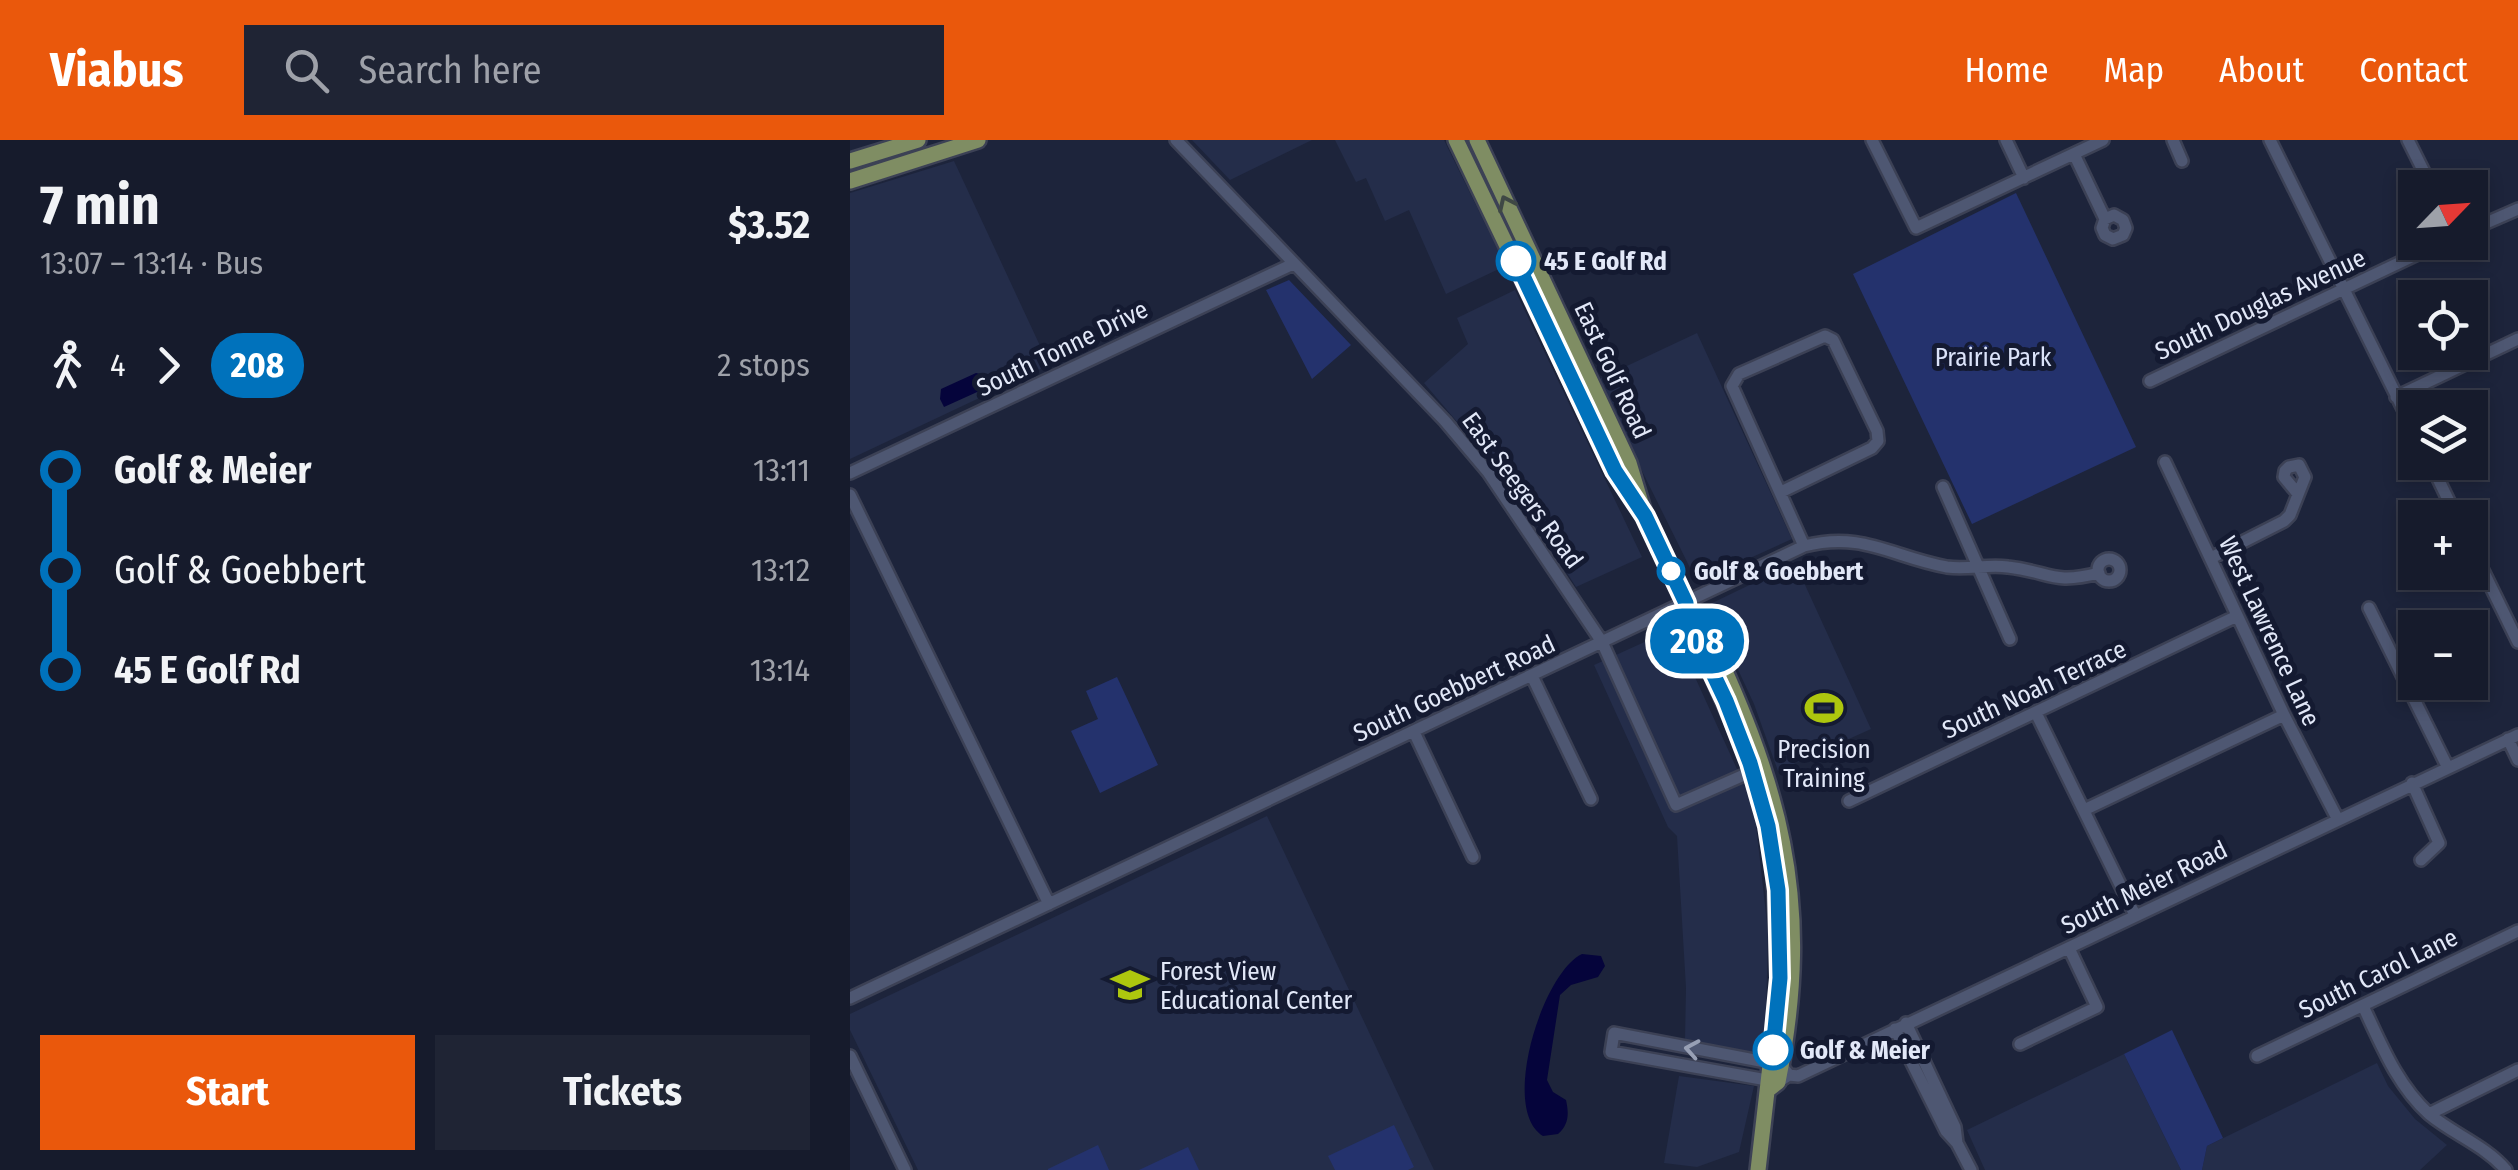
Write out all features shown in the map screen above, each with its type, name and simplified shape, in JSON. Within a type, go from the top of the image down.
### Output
[{"type":"main road","points":[[850,161],[918,140]]},
{"type":"main road","points":[[850,181],[978,140]]},
{"type":"main road","name":"East Golf Road","points":[[1456,140],[1615,471],[1645,516]]},
{"type":"main road","name":"East Golf Road","points":[[1477,140],[1629,463],[1645,516],[1686,603],[1689,623],[1726,701],[1752,771],[1774,858],[1780,928],[1776,1076]]},
{"type":"main road","name":"East Golf Road","points":[[1686,603],[1700,617],[1734,688],[1762,760],[1787,858],[1793,932],[1791,1006],[1758,1170]]},
{"type":"street","name":"East Seegers Road","points":[[1176,140],[1446,421],[1488,472],[1602,642],[1676,804],[1752,771]]},
{"type":"street","points":[[1872,140],[1916,228],[2103,140]]},
{"type":"street","points":[[2006,140],[2024,178]]},
{"type":"street","points":[[2173,140],[2182,161]]},
{"type":"street","points":[[2270,140],[2398,401]]},
{"type":"street","points":[[2408,140],[2423,170]]},
{"type":"street","points":[[2074,154],[2106,219]]},
{"type":"street","points":[[2488,222],[2518,209]]},
{"type":"street","name":"South Douglas Avenue","points":[[2150,381],[2404,260]]},
{"type":"street","name":"South Tonne Drive","points":[[850,472],[1293,264]]},
{"type":"street","points":[[1781,492],[1872,448],[1878,440],[1832,340],[1825,336],[1754,366],[1734,380],[1734,393],[1804,546]]},
{"type":"street","points":[[2396,397],[2518,338]]},
{"type":"street","name":"West Lawrence Lane","points":[[2164,462],[2337,818]]},
{"type":"street","points":[[1942,487],[2010,639]]},
{"type":"street","points":[[2210,558],[2284,521],[2298,494]]},
{"type":"street","points":[[850,495],[1049,904]]},
{"type":"street","name":"South Goebbert Road","points":[[850,998],[1804,546],[1846,540],[1864,542],[1945,567],[2007,566],[2065,580],[2099,573]]},
{"type":"street","points":[[2488,581],[2518,642]]},
{"type":"street","points":[[2369,608],[2448,766]]},
{"type":"street","name":"South Noah Terrace","points":[[1849,801],[2237,616]]},
{"type":"street","points":[[1532,676],[1591,798]]},
{"type":"street","points":[[2036,714],[2135,915]]},
{"type":"street","points":[[2084,810],[2284,715]]},
{"type":"street","points":[[1414,732],[1473,857]]},
{"type":"street","points":[[2513,737],[2518,760]]},
{"type":"street","name":"South Meier Road","points":[[1776,1076],[1798,1076],[2513,737]]},
{"type":"street","points":[[2412,783],[2439,843],[2421,860]]},
{"type":"street","name":"South Carol Lane","points":[[2258,1056],[2518,931]]},
{"type":"street","points":[[2020,1044],[2097,1007],[2069,948]]},
{"type":"street","points":[[2363,1006],[2394,1072],[2429,1114],[2506,1170]]},
{"type":"street","points":[[1900,1026],[1955,1127],[1971,1170]]},
{"type":"street","points":[[1614,1033],[1776,1076],[1611,1052],[1614,1033]]},
{"type":"street","points":[[850,1056],[905,1170]]},
{"type":"street","points":[[2429,1114],[2518,1070]]},
{"type":"shaded area","points":[[1192,140],[1312,140],[1230,180]]},
{"type":"shaded area","points":[[1335,140],[1444,140],[1503,260],[1501,268],[1446,294],[1409,210],[1385,221],[1366,178],[1356,182]]},
{"type":"shaded area","points":[[954,161],[1049,365],[850,459],[850,193]]},
{"type":"shaded area","points":[[1515,290],[1642,557],[1576,587],[1510,484],[1424,383],[1468,344],[1457,318]]},
{"type":"shaded area","points":[[1697,333],[1792,539],[1697,582],[1597,380]]},
{"type":"shaded area","points":[[976,373],[984,375],[990,383],[986,388],[944,407],[941,389]]},
{"type":"shaded area","points":[[1795,563],[1871,729],[1778,771],[1754,704],[1708,605]]},
{"type":"shaded area","points":[[1673,629],[1747,791],[1756,825],[1768,932],[1766,1017],[1760,1054],[1685,1040],[1686,988],[1677,836],[1668,827],[1594,665]]},
{"type":"shaded area","name":"Forest View Educational Center","points":[[1267,816],[1434,1170],[918,1170],[850,1030],[850,1014]]},
{"type":"shaded area","points":[[1582,954],[1601,956],[1605,966],[1598,977],[1571,985],[1560,995],[1547,1080],[1553,1092],[1566,1100],[1567,1119],[1558,1134],[1543,1136],[1530,1121],[1525,1099],[1531,1042],[1553,986],[1567,966]]},
{"type":"shaded area","points":[[2124,1054],[2181,1170],[1985,1170],[1967,1130]]},
{"type":"shaded area","points":[[2377,1063],[2388,1086],[2415,1119],[2447,1145],[2420,1170],[2202,1170],[2207,1146]]},
{"type":"shaded area","points":[[1679,1076],[1754,1086],[1739,1152],[1697,1167],[1664,1163]]},
{"type":"green space","name":"Prairie Park","points":[[2016,193],[2136,447],[1972,524],[1853,274]]},
{"type":"green space","points":[[1289,280],[1351,345],[1312,379],[1266,290]]},
{"type":"green space","points":[[1117,677],[1158,765],[1100,793],[1071,731],[1098,719],[1086,691]]},
{"type":"green space","points":[[2172,1030],[2223,1138],[2207,1146],[2202,1170],[2181,1170],[2124,1054]]},
{"type":"green space","points":[[1394,1125],[1414,1167],[1335,1170],[1328,1156]]},
{"type":"green space","points":[[1098,1145],[1109,1170],[1048,1170],[1048,1169]]},
{"type":"green space","points":[[1188,1147],[1199,1170],[1139,1170]]},
{"type":"bus line","name":"208","points":[[1516,261],[1615,471],[1645,516],[1686,603],[1689,623],[1750,763],[1768,826],[1778,890],[1780,978],[1773,1050]]},
{"type":"place","name":"45 E Golf Rd","points":[[1516,261]]},
{"type":"place","name":"Golf & Goebbert","points":[[1671,571]]},
{"type":"place","name":"Precision Training","points":[[1824,708]]},
{"type":"place","name":"Forest View Educational Center","points":[[1130,985]]},
{"type":"place","name":"Golf & Meier","points":[[1773,1050]]}]
